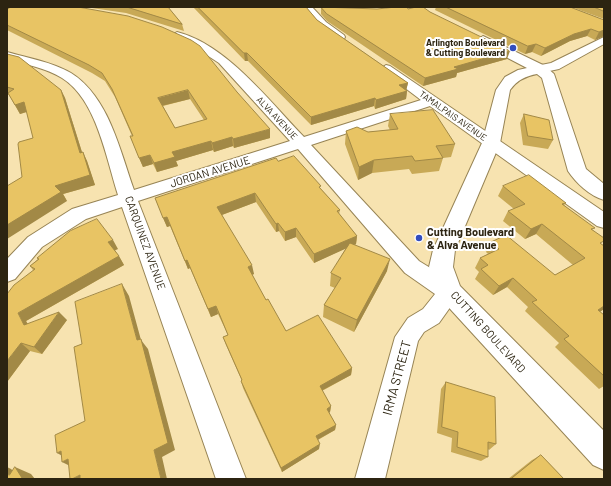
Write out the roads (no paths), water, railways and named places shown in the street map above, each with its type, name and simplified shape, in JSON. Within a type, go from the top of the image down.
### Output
[{"type":"street","points":[[308,9],[322,24],[354,46]]},
{"type":"street","name":"ALVA AVENUE","points":[[161,28],[197,44],[223,60],[301,143],[412,267],[450,292]]},
{"type":"street","points":[[468,33],[540,69],[549,77],[577,171],[584,179],[604,193]]},
{"type":"street","name":"CUTTING BOULEVARD","points":[[604,40],[555,66],[523,73],[510,80],[503,90],[491,143],[444,250],[441,267],[450,292],[604,454]]},
{"type":"street","name":"CARQUINEZ AVENUE","points":[[7,56],[42,65],[67,76],[90,96],[103,124],[128,198],[231,479]]},
{"type":"street","name":"TAMALPAIS AVENUE","points":[[373,60],[604,221]]},
{"type":"street","name":"JORDAN AVENUE","points":[[7,274],[35,242],[79,214],[431,101]]},
{"type":"street","name":"IRMA STREET","points":[[370,479],[407,338],[416,325],[431,316],[450,292]]},
{"type":"place","name":"Arlington Boulevard & Cutting Boulevard","points":[[513,48]]},
{"type":"place","name":"Cutting Boulevard & Alva Avenue","points":[[419,238]]}]
